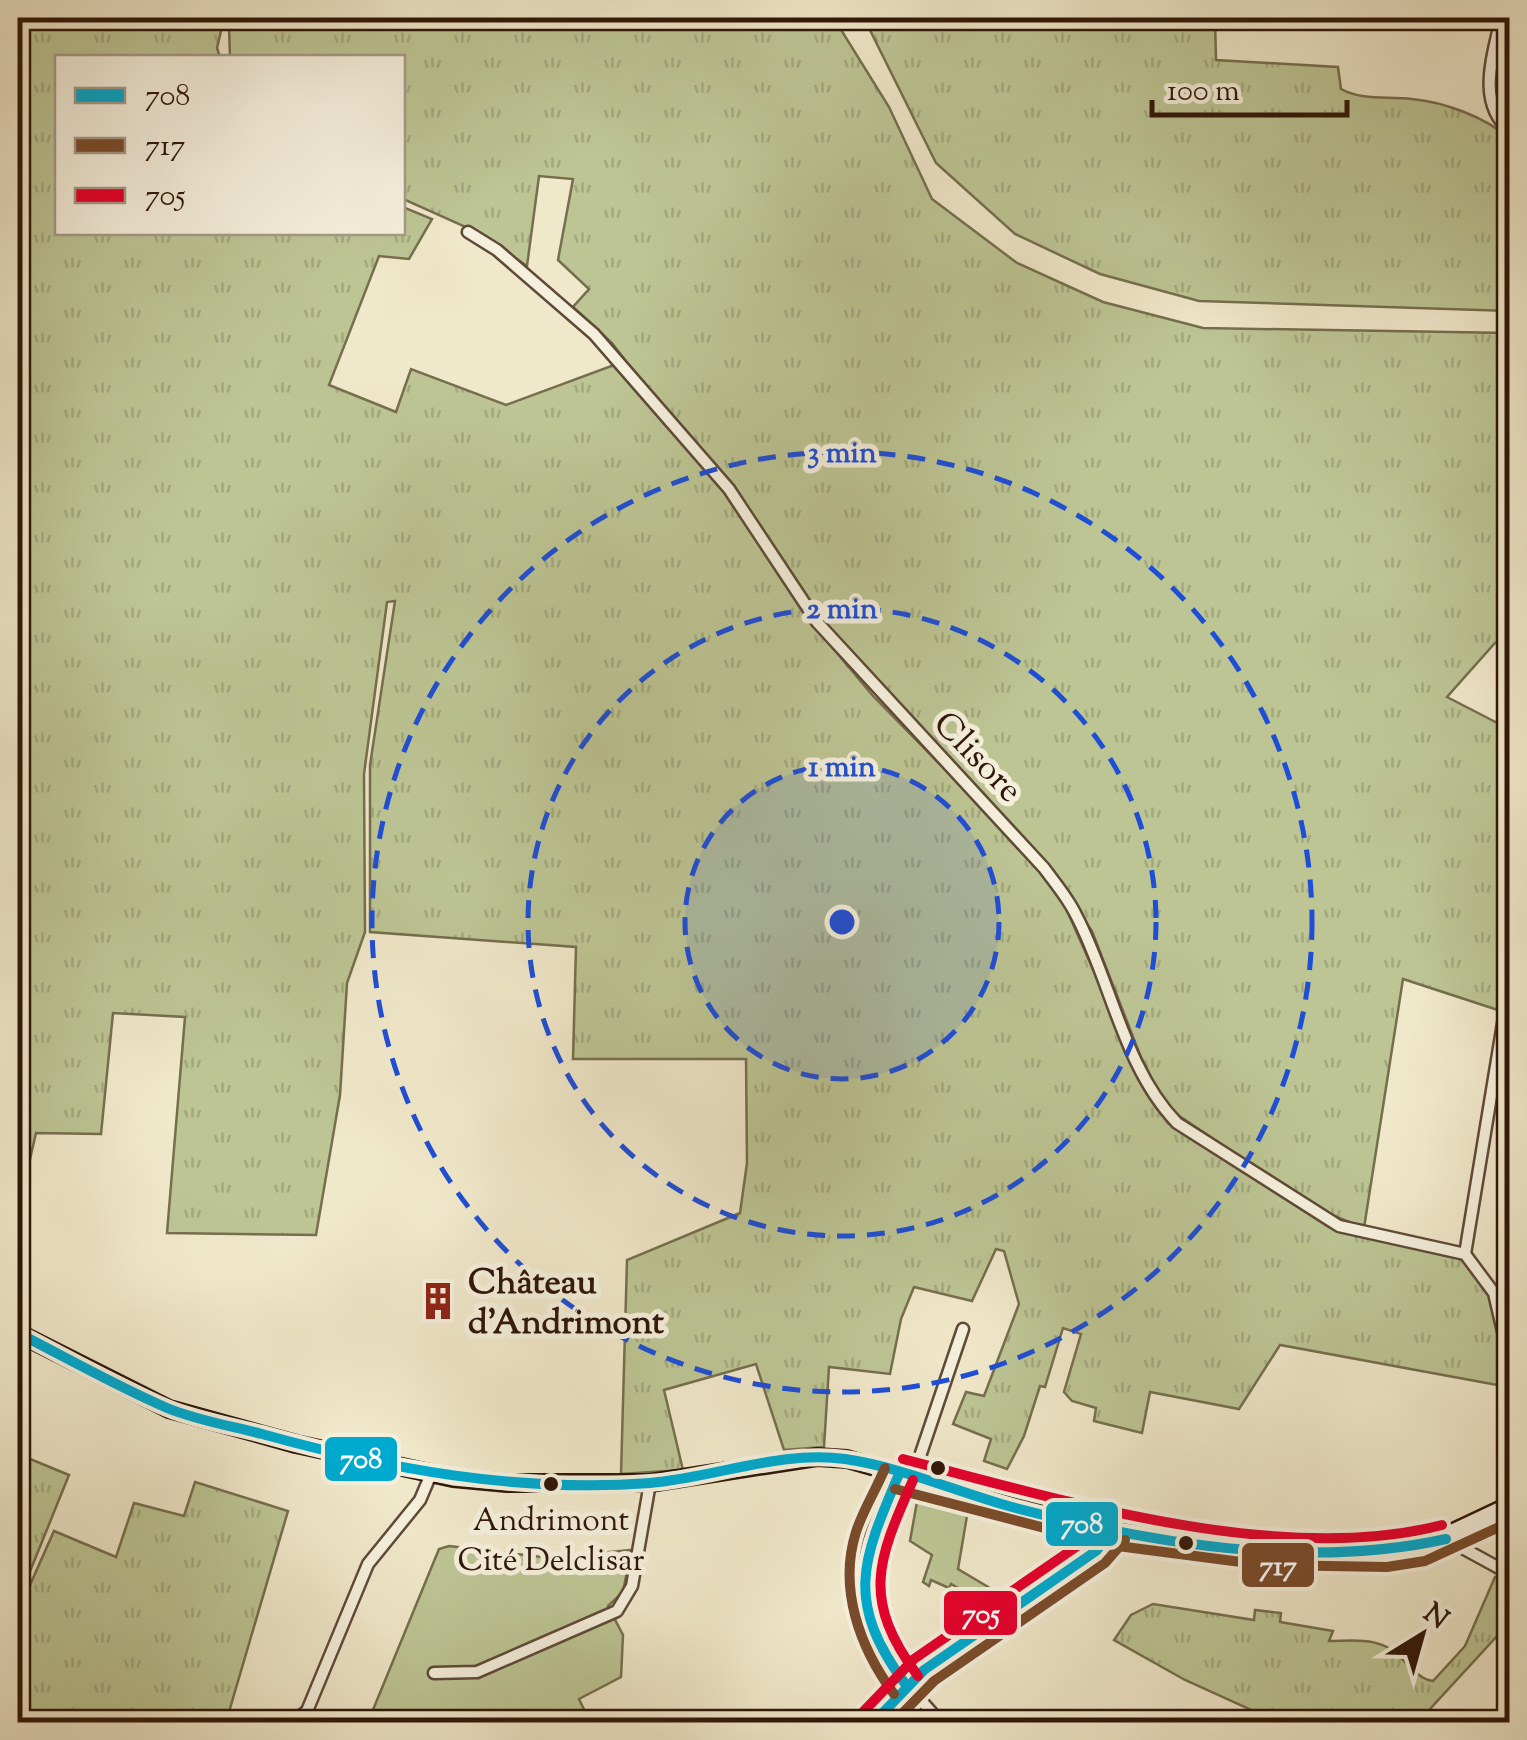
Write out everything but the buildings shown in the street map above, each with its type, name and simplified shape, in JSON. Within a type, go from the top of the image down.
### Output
[{"type":"street","points":[[1500,18],[1489,93],[1493,117],[1510,131]]},
{"type":"street","name":"Clisore","points":[[468,232],[497,250],[594,334],[729,490],[817,622],[1044,868],[1074,910],[1143,1072],[1164,1110],[1177,1123],[1339,1226],[1466,1254]]},
{"type":"street","points":[[1510,980],[1466,1254],[1494,1293],[1510,1360]]},
{"type":"street","points":[[940,1722],[889,1664],[868,1601],[865,1558],[906,1476],[963,1329]]},
{"type":"street","points":[[18,1333],[169,1408],[296,1444],[431,1474],[507,1483],[650,1483],[817,1457],[847,1458],[1114,1530],[1282,1550],[1386,1552],[1446,1538],[1510,1505]]},
{"type":"street","points":[[294,1722],[307,1711],[368,1564],[420,1500],[431,1474]]},
{"type":"street","points":[[434,1673],[477,1672],[617,1610],[632,1586],[650,1483]]},
{"type":"street","points":[[874,1722],[906,1684],[1096,1550],[1114,1530]]},
{"type":"street","points":[[1446,1538],[1510,1574]]},
{"type":"street","points":[[1500,1722],[1510,1710]]},
{"type":"green space","points":[[18,18],[224,18],[217,48],[219,55],[55,55],[55,235],[405,235],[405,208],[432,219],[409,259],[379,256],[329,385],[396,412],[411,369],[506,405],[614,365],[728,496],[806,616],[873,696],[1024,850],[1061,897],[1145,1087],[1168,1123],[1329,1227],[1455,1255],[1470,1266],[1496,1313],[1508,1387],[1280,1345],[1239,1409],[1150,1392],[1142,1433],[1094,1421],[1096,1408],[1072,1401],[1064,1392],[1081,1334],[1063,1328],[1045,1387],[1040,1386],[1024,1436],[1007,1469],[984,1461],[991,1439],[953,1424],[966,1392],[984,1396],[1019,1304],[1004,1251],[996,1249],[972,1301],[914,1287],[901,1319],[890,1374],[829,1367],[824,1447],[784,1450],[756,1364],[664,1390],[683,1470],[621,1474],[627,1260],[740,1213],[747,1163],[746,1059],[573,1059],[576,947],[370,932],[370,765],[395,601],[387,602],[364,774],[365,932],[347,983],[340,1095],[316,1235],[167,1233],[185,1017],[113,1013],[101,1134],[36,1133],[22,1194],[18,1193]]},
{"type":"green space","points":[[234,18],[795,18],[840,28],[889,107],[932,199],[1017,263],[1103,302],[1203,328],[1509,333],[1509,641],[1495,643],[1447,697],[1509,729],[1510,948],[1501,1011],[1403,979],[1364,1228],[1317,1209],[1166,1107],[1140,1055],[1092,931],[1039,856],[878,686],[814,610],[735,489],[672,421],[612,343],[573,307],[589,289],[558,260],[573,179],[539,176],[527,266],[477,232],[405,200],[405,55],[230,55],[229,28]]},
{"type":"green space","points":[[864,18],[1215,18],[1216,60],[1338,67],[1341,89],[1349,93],[1424,101],[1476,117],[1509,138],[1509,311],[1199,301],[1100,274],[1015,234],[936,163]]},
{"type":"green space","points":[[1505,18],[1509,18],[1509,121],[1494,107],[1493,66]]},
{"type":"green space","points":[[18,1454],[69,1475],[18,1601]]},
{"type":"green space","points":[[195,1482],[288,1511],[226,1722],[25,1722],[18,1713],[18,1612],[54,1531],[116,1557],[134,1503],[184,1516]]},
{"type":"green space","points":[[924,1492],[969,1504],[958,1569],[995,1591],[981,1601],[951,1584],[949,1588],[931,1580],[929,1586],[923,1582],[932,1555],[910,1541],[918,1496]]},
{"type":"green space","points":[[449,1546],[550,1558],[631,1550],[623,1592],[608,1606],[623,1635],[621,1677],[579,1699],[590,1722],[368,1722],[439,1549]]},
{"type":"green space","points":[[1495,1577],[1509,1584],[1509,1623],[1418,1722],[1278,1722],[1185,1680],[1114,1640],[1131,1615],[1153,1604],[1254,1620],[1255,1610],[1281,1613],[1280,1622],[1333,1631],[1329,1641],[1366,1641],[1387,1647],[1421,1676],[1433,1681],[1465,1646]]},
{"type":"transit line","name":"708","points":[[18,1333],[178,1412],[405,1468],[502,1481],[601,1485],[650,1483],[772,1461],[821,1457],[866,1463],[1064,1520],[1173,1541],[1283,1552],[1338,1552],[1446,1539]]},
{"type":"transit line","name":"705","points":[[903,1459],[1100,1509],[1243,1533],[1312,1538],[1379,1536],[1442,1525]]},
{"type":"transit line","name":"717","points":[[885,1468],[856,1532],[850,1575],[862,1638],[894,1694]]},
{"type":"transit line","name":"708","points":[[899,1474],[876,1532],[865,1581],[874,1629],[906,1685]]},
{"type":"transit line","name":"705","points":[[913,1480],[891,1533],[881,1579],[888,1624],[918,1676]]},
{"type":"transit line","name":"717","points":[[895,1489],[1110,1545],[1264,1565],[1387,1567],[1425,1561],[1510,1522]]},
{"type":"transit line","name":"705","points":[[863,1712],[914,1659],[1086,1540],[1103,1520]]},
{"type":"transit line","name":"708","points":[[874,1722],[924,1670],[1096,1551],[1114,1530]]},
{"type":"transit line","name":"717","points":[[894,1722],[934,1681],[1105,1563],[1125,1540]]},
{"type":"place","name":"Château d'Andrimont","points":[[438,1301]]},
{"type":"place","name":"Andrimont Cité Delclisar","points":[[551,1484]]}]
